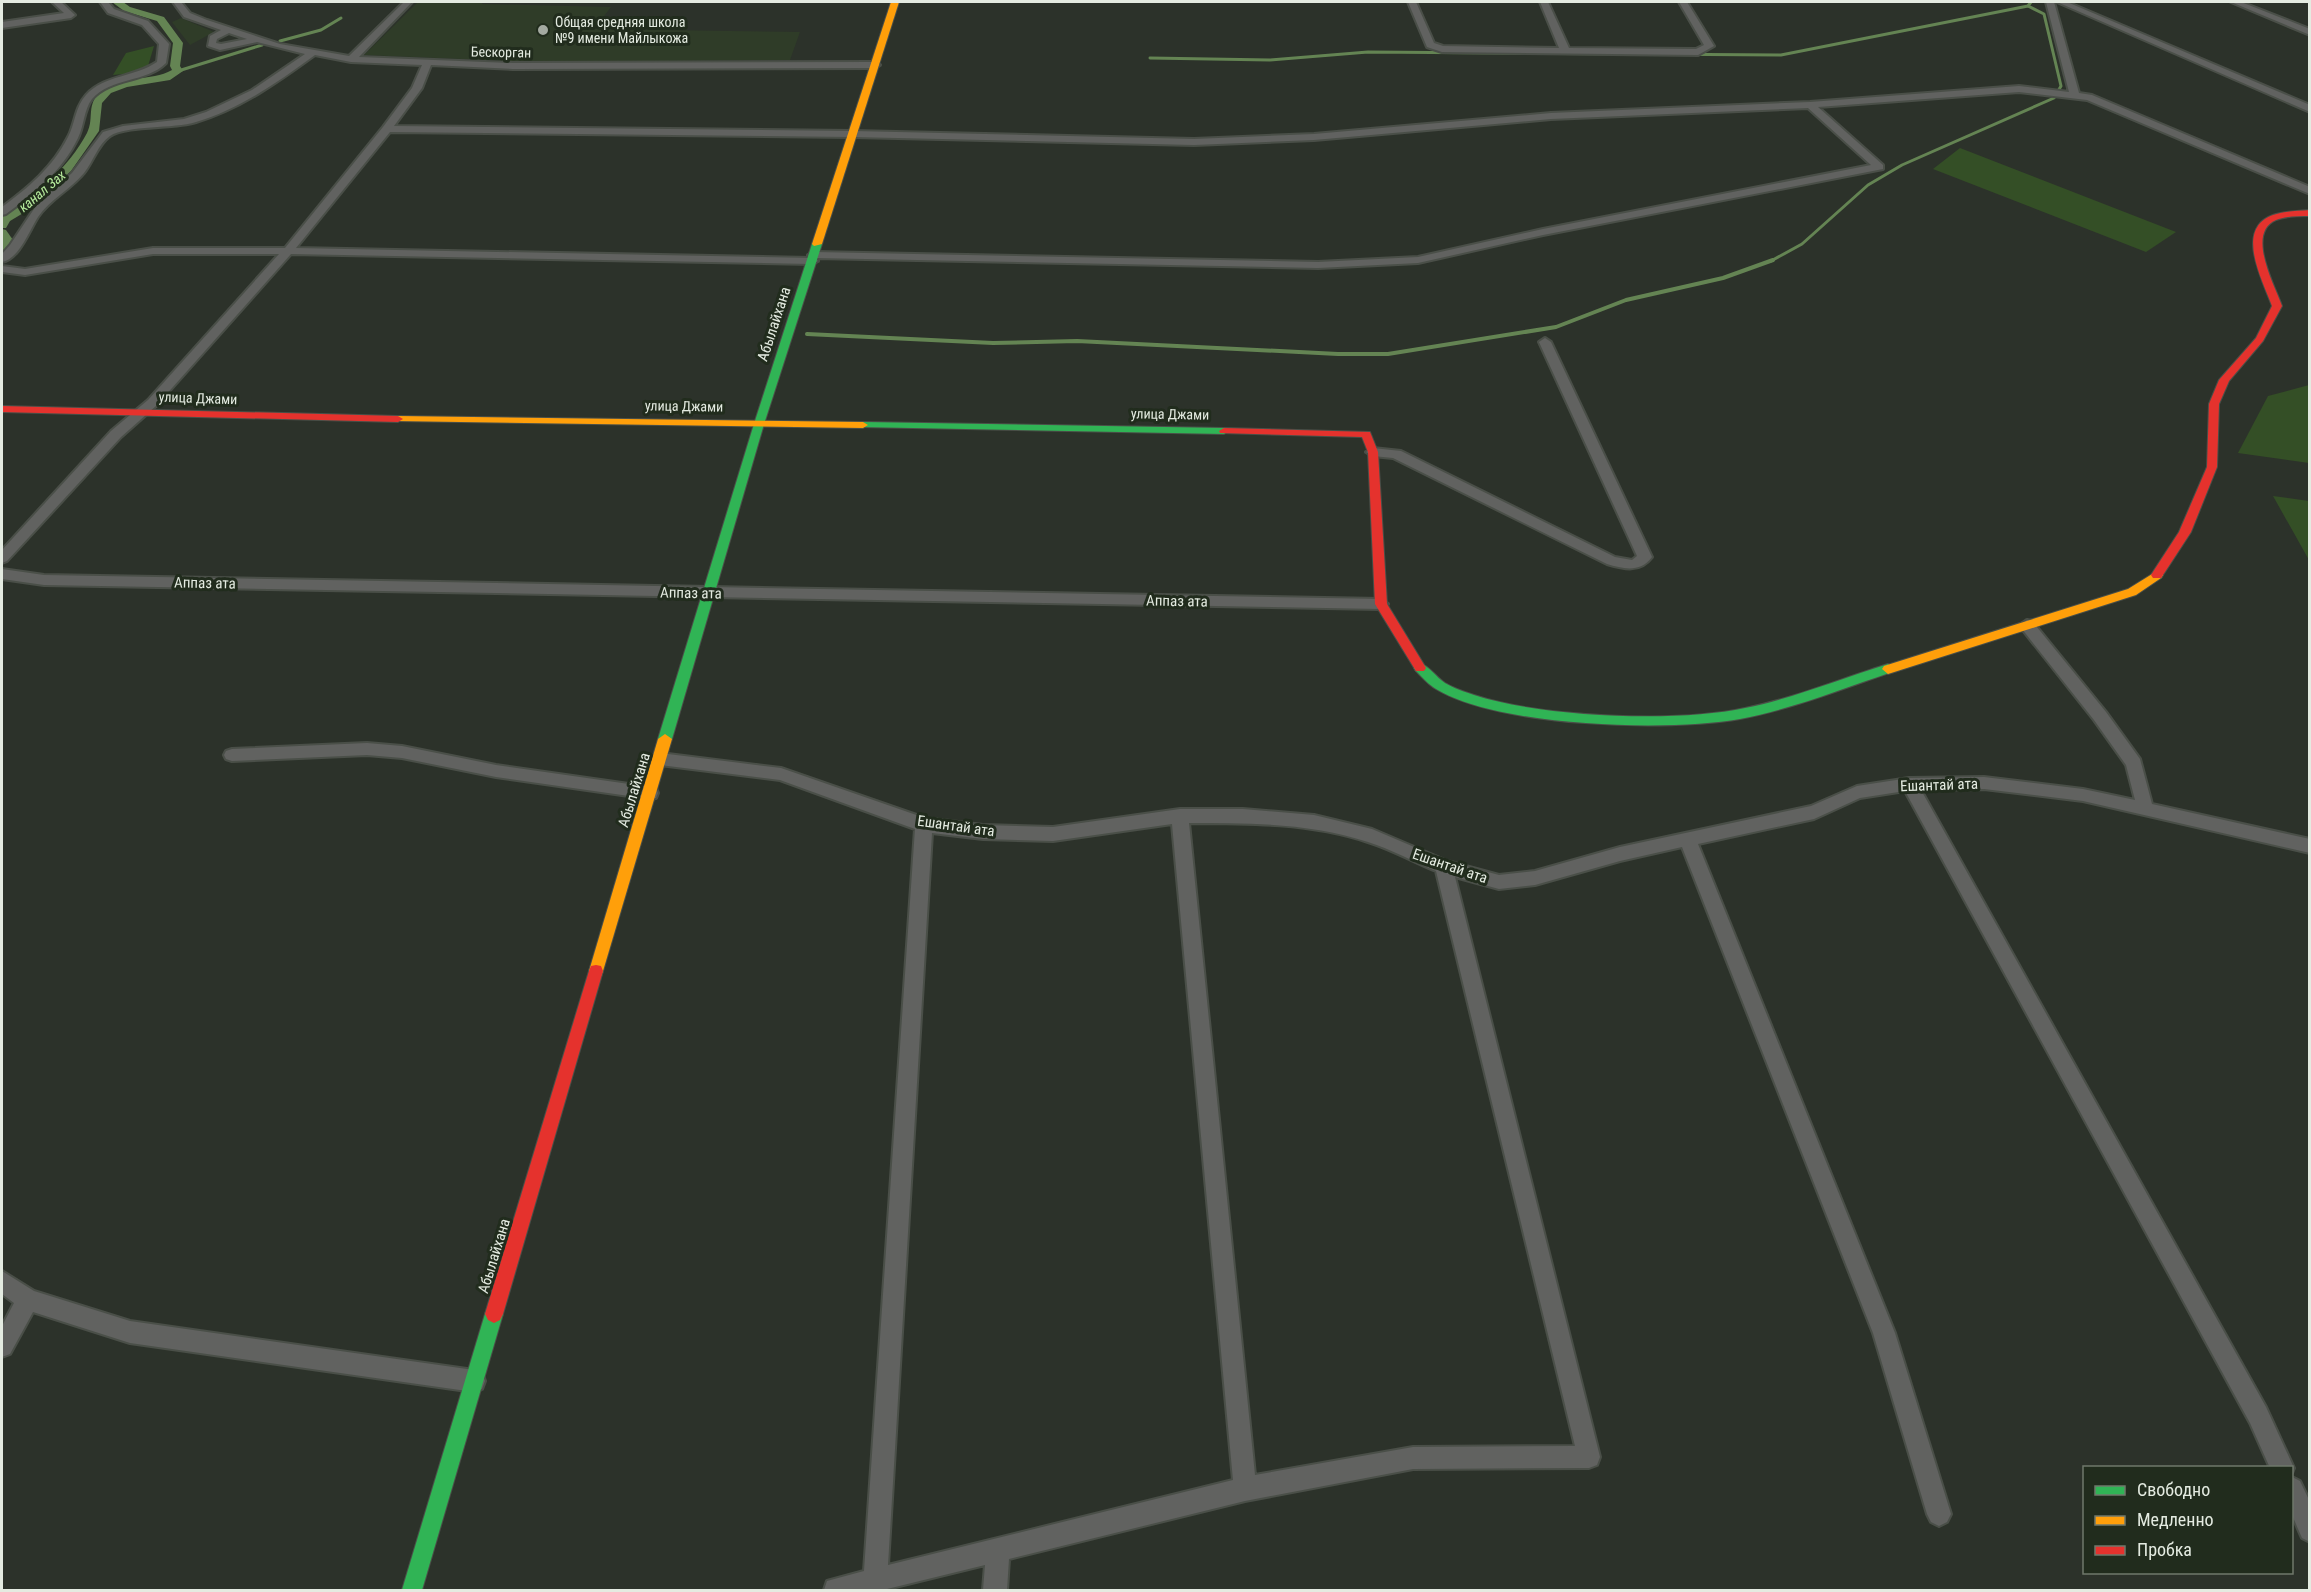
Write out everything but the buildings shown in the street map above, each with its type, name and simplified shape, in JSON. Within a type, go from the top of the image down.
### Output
[{"type":"street","points":[[2,25],[71,15],[56,2]]},
{"type":"street","points":[[2,212],[40,183],[57,162],[74,136],[86,99],[112,81],[152,71],[161,63],[164,44],[145,23],[111,11],[104,2]]},
{"type":"street","points":[[351,59],[408,2]]},
{"type":"street","name":"Абылайхана","points":[[412,1590],[759,424],[895,2]]},
{"type":"street","points":[[1412,2],[1430,45],[1436,47],[1698,52],[1709,46],[1683,2]]},
{"type":"street","points":[[1544,2],[1565,50]]},
{"type":"street","points":[[2050,2],[2075,96]]},
{"type":"street","points":[[2061,2],[2310,109]]},
{"type":"street","points":[[2235,2],[2310,32]]},
{"type":"street","name":"Бескорган","points":[[181,3],[187,15],[228,30],[312,53],[351,59],[513,66],[875,66]]},
{"type":"street","points":[[228,30],[213,38],[211,44],[220,47],[257,39]]},
{"type":"street","points":[[2,259],[13,251],[42,205],[81,170],[94,148],[109,133],[122,128],[163,127],[190,121],[226,108],[274,82],[312,53]]},
{"type":"street","points":[[2,558],[116,434],[141,412],[288,251],[387,129],[417,88],[427,64]]},
{"type":"street","points":[[387,129],[1250,141],[1584,114],[1810,105],[2019,89],[2089,97],[2310,191]]},
{"type":"street","points":[[2,269],[25,272],[153,251],[1318,265],[1418,260],[1543,232],[1879,166],[1810,105]]},
{"type":"street","points":[[1545,342],[1645,557],[1635,565],[1612,561],[1396,454],[1372,452],[1381,604],[1423,673],[1449,692],[1491,705],[1599,719],[1650,720],[1722,717],[1788,701],[2132,591],[2157,575],[2185,532],[2212,467],[2214,404],[2224,380],[2260,339],[2277,306],[2254,240],[2259,226],[2269,218],[2310,213]]},
{"type":"street","name":"улица Джами","points":[[2,409],[396,419],[1366,434],[1372,452]]},
{"type":"street","name":"Аппаз ата","points":[[2,574],[44,580],[1381,604]]},
{"type":"street","points":[[2027,625],[2100,716],[2134,763],[2145,808]]},
{"type":"street","points":[[232,755],[367,749],[402,752],[496,771],[650,793]]},
{"type":"street","name":"Ешантай ата","points":[[660,759],[782,774],[924,825],[983,832],[1053,834],[1180,816],[1244,816],[1314,822],[1372,836],[1444,867],[1499,882],[1535,878],[1620,854],[1814,812],[1857,792],[1909,784],[1984,783],[2083,795],[2310,846]]},
{"type":"street","points":[[1909,784],[2258,1415],[2282,1466]]},
{"type":"street","points":[[1180,816],[1245,1489]]},
{"type":"street","points":[[875,1581],[924,825]]},
{"type":"street","points":[[1688,840],[1884,1333],[1939,1514]]},
{"type":"street","points":[[836,1590],[1245,1489],[1413,1458],[1588,1457],[1444,867]]},
{"type":"street","points":[[2,1282],[28,1300],[130,1332],[474,1381]]},
{"type":"street","points":[[2,1346],[28,1300]]},
{"type":"street","points":[[2293,1491],[2310,1530]]},
{"type":"street","points":[[995,1590],[998,1550]]},
{"type":"shaded area","name":"Общая средняя школа №9 имени Майлыкожа","points":[[418,2],[611,7],[594,29],[800,32],[790,60],[531,62],[364,55]]},
{"type":"shaded area","points":[[181,18],[214,32],[190,45],[172,22]]},
{"type":"green space","points":[[154,46],[148,66],[134,73],[113,75],[126,53]]},
{"type":"green space","points":[[1960,148],[2176,232],[2146,252],[1933,169]]},
{"type":"green space","points":[[2309,385],[2309,463],[2238,453],[2268,396]]},
{"type":"green space","points":[[2273,496],[2309,501],[2309,560]]},
{"type":"waterway","name":"канал Зах","points":[[2,225],[5,219],[26,207],[67,169],[94,131],[97,102],[107,91],[125,84],[166,78],[178,71],[175,66],[178,43],[161,19],[127,9],[117,2]]},
{"type":"waterway","points":[[2028,6],[2031,2]]},
{"type":"waterway","points":[[1150,58],[1270,60],[1368,52],[1781,55],[2028,6]]},
{"type":"waterway","points":[[1772,260],[1802,244],[1868,185],[1902,165],[2054,98],[2061,86],[2044,14],[2028,6]]},
{"type":"waterway","points":[[280,41],[321,30],[341,18]]},
{"type":"waterway","points":[[178,71],[262,45]]},
{"type":"waterway","name":"канал Зах","points":[[2,233],[7,240],[2,251]]},
{"type":"waterway","points":[[807,334],[993,343],[1077,341],[1338,354],[1388,354],[1556,327],[1626,300],[1723,278],[1772,260]]},
{"type":"traffic: fast","points":[[665,739],[759,424],[817,244]]},
{"type":"traffic: fast","points":[[863,425],[1224,431]]},
{"type":"traffic: fast","points":[[1420,668],[1440,686],[1473,699],[1514,709],[1609,719],[1655,720],[1722,717],[1764,709],[1888,669]]},
{"type":"traffic: fast","points":[[412,1590],[494,1314]]},
{"type":"traffic: slow","points":[[817,244],[895,2]]},
{"type":"traffic: slow","points":[[398,419],[863,425]]},
{"type":"traffic: slow","points":[[1888,669],[2132,592],[2157,575]]},
{"type":"traffic: slow","points":[[596,971],[665,739]]},
{"type":"traffic: jam","points":[[2157,575],[2185,532],[2212,467],[2214,404],[2224,380],[2260,339],[2277,306],[2260,258],[2257,245],[2258,234],[2263,224],[2273,218],[2310,213]]},
{"type":"traffic: jam","points":[[2,409],[398,419]]},
{"type":"traffic: jam","points":[[1224,431],[1366,434],[1373,452],[1381,604],[1420,668]]},
{"type":"traffic: jam","points":[[494,1314],[596,971]]},
{"type":"place","name":"Общая средняя школа №9 имени Майлыкожа","points":[[543,30]]}]
